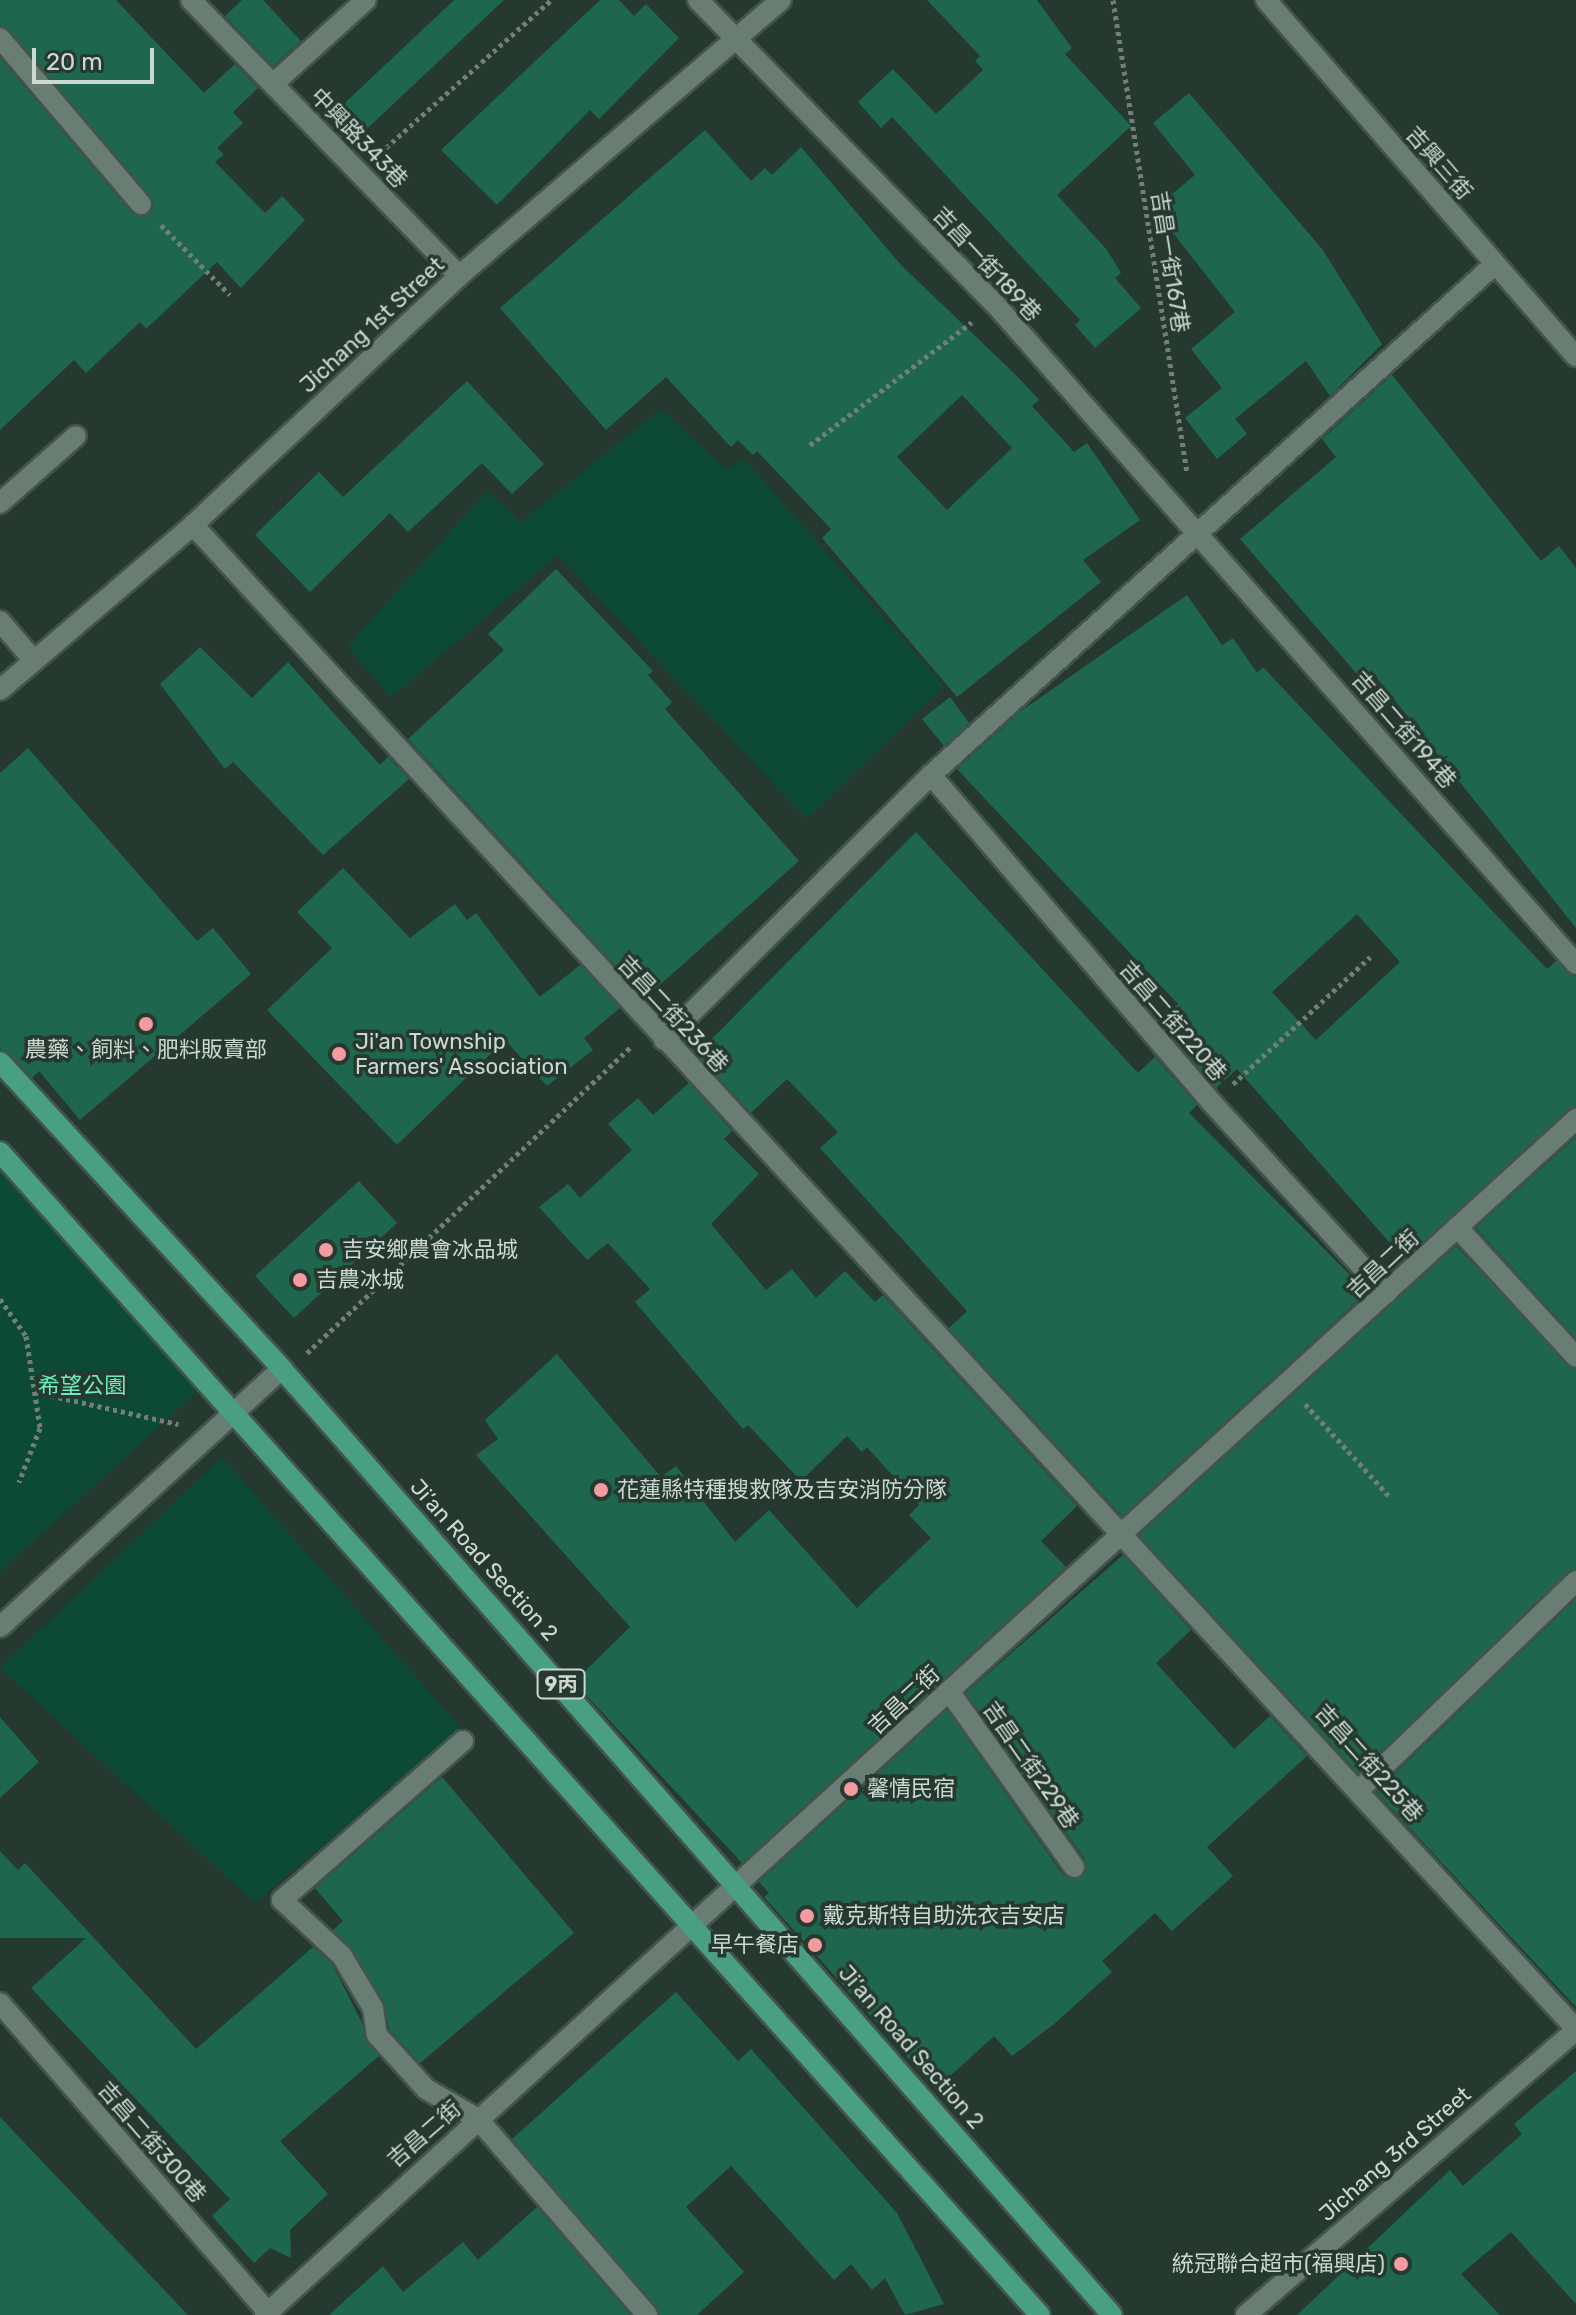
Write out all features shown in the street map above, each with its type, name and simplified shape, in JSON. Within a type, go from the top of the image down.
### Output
[{"type":"main road","name":"Ji’an Road Section 2","points":[[0,1062],[284,1371],[740,1886],[1112,2315]]},
{"type":"main road","points":[[0,1152],[234,1409],[689,1929],[1040,2315]]},
{"type":"street","name":"中興路343巷","points":[[191,0],[459,276]]},
{"type":"street","points":[[273,84],[366,0]]},
{"type":"street","name":"吉昌一街189巷","points":[[698,0],[995,304],[1195,529]]},
{"type":"street","name":"Jichang 1st Street","points":[[0,690],[193,525],[459,276],[781,0]]},
{"type":"street","name":"吉興三街","points":[[1266,0],[1576,356]]},
{"type":"street","points":[[0,38],[141,204]]},
{"type":"street","points":[[664,1040],[931,775],[1195,529],[1495,264]]},
{"type":"street","points":[[0,503],[76,436]]},
{"type":"street","name":"吉昌二街236巷","points":[[193,525],[664,1040],[1125,1531]]},
{"type":"street","name":"吉昌二街194巷","points":[[1195,529],[1576,964]]},
{"type":"street","points":[[0,621],[34,661]]},
{"type":"street","name":"吉昌二街220巷","points":[[931,775],[1212,1103],[1386,1293]]},
{"type":"street","name":"吉昌二街","points":[[268,2314],[1576,1119]]},
{"type":"street","points":[[1457,1227],[1576,1357]]},
{"type":"street","points":[[0,1627],[234,1409],[284,1371]]},
{"type":"street","name":"吉昌二街225巷","points":[[1125,1531],[1576,2029]]},
{"type":"street","points":[[1360,1789],[1576,1581]]},
{"type":"street","name":"吉昌二街229巷","points":[[949,1691],[1074,1867]]},
{"type":"street","points":[[463,1741],[282,1900],[342,1956],[373,2008],[377,2035],[426,2089],[478,2119],[647,2315]]},
{"type":"street","name":"吉昌二街300巷","points":[[0,2003],[268,2314]]},
{"type":"street","name":"Jichang 3rd Street","points":[[1246,2315],[1576,2029]]},
{"type":"path","points":[[358,172],[551,0]]},
{"type":"path","name":"吉昌一街167巷","points":[[1113,0],[1195,529]]},
{"type":"path","points":[[141,204],[230,295]]},
{"type":"path","points":[[810,445],[995,304]]},
{"type":"path","points":[[1212,1103],[1370,957]]},
{"type":"path","points":[[284,1371],[641,1038]]},
{"type":"path","points":[[0,1299],[26,1336],[40,1428],[19,1482]]},
{"type":"path","points":[[1286,1383],[1389,1496]]},
{"type":"path","points":[[35,1392],[209,1432]]},
{"type":"green space","points":[[661,409],[727,470],[743,458],[944,686],[807,819],[558,555],[391,698],[348,646],[487,491],[521,522]]},
{"type":"green space","name":"希望公園","points":[[0,1172],[198,1391],[0,1572]]},
{"type":"green space","points":[[222,1457],[461,1728],[255,1903],[0,1668]]},
{"type":"building","points":[[0,0],[116,0],[204,93],[235,64],[258,88],[233,112],[243,123],[217,148],[224,154],[215,162],[265,213],[282,196],[305,220],[241,288],[217,262],[146,329],[140,322],[86,373],[74,360],[0,430],[0,58],[131,212],[144,217],[154,202],[0,25]]},
{"type":"building","points":[[242,0],[263,0],[301,41],[273,66],[225,16]]},
{"type":"building","points":[[454,0],[504,0],[354,141],[331,116]]},
{"type":"building","points":[[600,0],[619,0],[634,16],[646,4],[679,38],[599,119],[590,110],[497,205],[441,150]]},
{"type":"building","points":[[927,0],[1037,0],[1072,48],[1065,54],[1131,126],[1057,195],[1107,250],[1121,273],[1115,278],[1141,308],[1095,348],[1075,325],[1080,320],[892,117],[881,128],[858,102],[893,69],[936,114],[983,70],[975,61],[980,56]]},
{"type":"building","points":[[1189,93],[1322,249],[1382,344],[1330,396],[1306,361],[1235,419],[1247,434],[1217,459],[1185,418],[1222,388],[1191,349],[1235,312],[1154,209],[1195,175],[1153,123]]},
{"type":"building","points":[[705,130],[751,181],[765,168],[772,175],[801,147],[901,265],[1039,400],[1032,406],[1074,452],[1087,443],[1140,520],[1083,560],[1101,582],[957,697],[822,538],[831,529],[757,451],[753,455],[738,440],[731,447],[666,377],[606,430],[500,308]],"holes":[[[962,395],[1012,448],[947,510],[897,457]]]},
{"type":"building","points":[[1392,375],[1541,561],[1559,546],[1576,568],[1576,928],[1373,673],[1363,681],[1240,539],[1336,457],[1322,439]]},
{"type":"building","points":[[467,381],[544,464],[512,494],[482,463],[408,532],[390,513],[310,592],[255,535],[319,472],[343,497]]},
{"type":"building","points":[[556,569],[653,671],[648,675],[672,702],[665,709],[799,861],[653,991],[647,986],[640,992],[408,739],[504,650],[488,634]]},
{"type":"building","points":[[1187,595],[1222,645],[1233,638],[1257,673],[1263,667],[1547,969],[1556,961],[1576,977],[1576,1106],[1404,1259],[1237,1069],[1216,1088],[1175,1039],[1189,1026],[1173,1009],[1178,1004],[957,769],[1021,711]],"holes":[[[1357,914],[1400,962],[1316,1040],[1272,992]]]},
{"type":"building","points":[[200,647],[252,698],[288,662],[380,765],[388,757],[409,779],[323,855],[233,762],[225,769],[160,684]]},
{"type":"building","points":[[950,697],[969,723],[944,746],[922,719]]},
{"type":"building","points":[[28,748],[197,941],[213,928],[251,974],[80,1120],[39,1071],[32,1078],[0,1049],[0,773]]},
{"type":"building","points":[[916,832],[1138,1073],[1155,1057],[1197,1105],[1189,1113],[1367,1292],[1122,1516],[949,1328],[967,1311],[820,1148],[838,1132],[787,1079],[751,1113],[697,1054]]},
{"type":"building","points":[[343,868],[410,938],[455,904],[467,920],[476,913],[540,997],[580,965],[620,1008],[584,1038],[593,1050],[547,1086],[505,1040],[397,1145],[267,1010],[332,948],[297,912]]},
{"type":"building","points":[[689,1083],[732,1131],[724,1139],[759,1174],[711,1224],[766,1290],[792,1269],[816,1298],[845,1271],[875,1302],[883,1295],[1077,1506],[1041,1541],[1066,1567],[742,1863],[574,1682],[630,1627],[476,1455],[498,1439],[485,1420],[557,1354],[661,1477],[676,1466],[735,1542],[769,1510],[857,1608],[931,1538],[909,1515],[919,1505],[867,1447],[862,1452],[847,1436],[801,1481],[748,1425],[743,1429],[635,1302],[650,1289],[608,1243],[587,1260],[539,1207],[568,1184],[580,1198],[632,1150],[608,1124],[638,1098],[653,1115]]},
{"type":"building","points":[[1576,1137],[1576,1338],[1476,1228]]},
{"type":"building","name":"吉安鄉農會冰品城","points":[[359,1181],[397,1223],[294,1318],[255,1276]]},
{"type":"building","points":[[1456,1246],[1576,1370],[1576,1568],[1358,1773],[1139,1535]]},
{"type":"building","points":[[1123,1555],[1191,1630],[1156,1663],[1234,1749],[1270,1716],[1307,1756],[1207,1847],[1233,1876],[1172,1931],[1155,1913],[1102,1961],[1112,1972],[1054,2024],[1012,2056],[994,2036],[936,2089],[764,1897],[769,1893],[759,1882],[947,1710],[1063,1875],[1082,1877],[1085,1859],[966,1693]]},
{"type":"building","points":[[1576,1599],[1576,2007],[1376,1792]]},
{"type":"building","points":[[0,1717],[39,1762],[0,1798]]},
{"type":"building","points":[[442,1777],[574,1933],[420,2063],[389,2029],[384,2001],[333,1930],[343,1921],[315,1888]]},
{"type":"building","points":[[0,1851],[18,1870],[25,1863],[196,2049],[313,1947],[332,1964],[379,2056],[280,2141],[328,2194],[290,2230],[291,2258],[270,2248],[254,2263],[212,2216],[230,2199],[31,1988],[86,1938],[0,1938]]},
{"type":"building","points":[[676,1992],[738,2061],[751,2049],[897,2213],[944,2304],[905,2315],[885,2278],[872,2290],[851,2264],[834,2280],[731,2166],[686,2207],[744,2272],[697,2315],[660,2315],[512,2139]]},
{"type":"building","points":[[1576,2071],[1576,2304],[1511,2232],[1461,2274],[1500,2315],[1297,2315],[1450,2170],[1463,2186],[1522,2134],[1514,2124]]},
{"type":"building","points":[[0,2117],[188,2315],[0,2315]]},
{"type":"building","points":[[537,2207],[630,2315],[329,2315],[383,2266],[403,2292],[463,2242],[478,2260]]},
{"type":"place","name":"農藥、飼料、肥料販賣部","points":[[146,1024]]},
{"type":"place","name":"Ji'an Township Farmers' Association","points":[[339,1054]]},
{"type":"place","name":"吉安鄉農會冰品城","points":[[326,1250]]},
{"type":"place","name":"吉農冰城","points":[[300,1280]]},
{"type":"place","name":"花蓮縣特種搜救隊及吉安消防分隊","points":[[601,1490]]},
{"type":"place","name":"馨情民宿","points":[[851,1789]]},
{"type":"place","name":"戴克斯特自助洗衣吉安店","points":[[807,1916]]},
{"type":"place","name":"早午餐店","points":[[815,1945]]},
{"type":"place","name":"統冠聯合超市(福興店)","points":[[1401,2264]]}]
